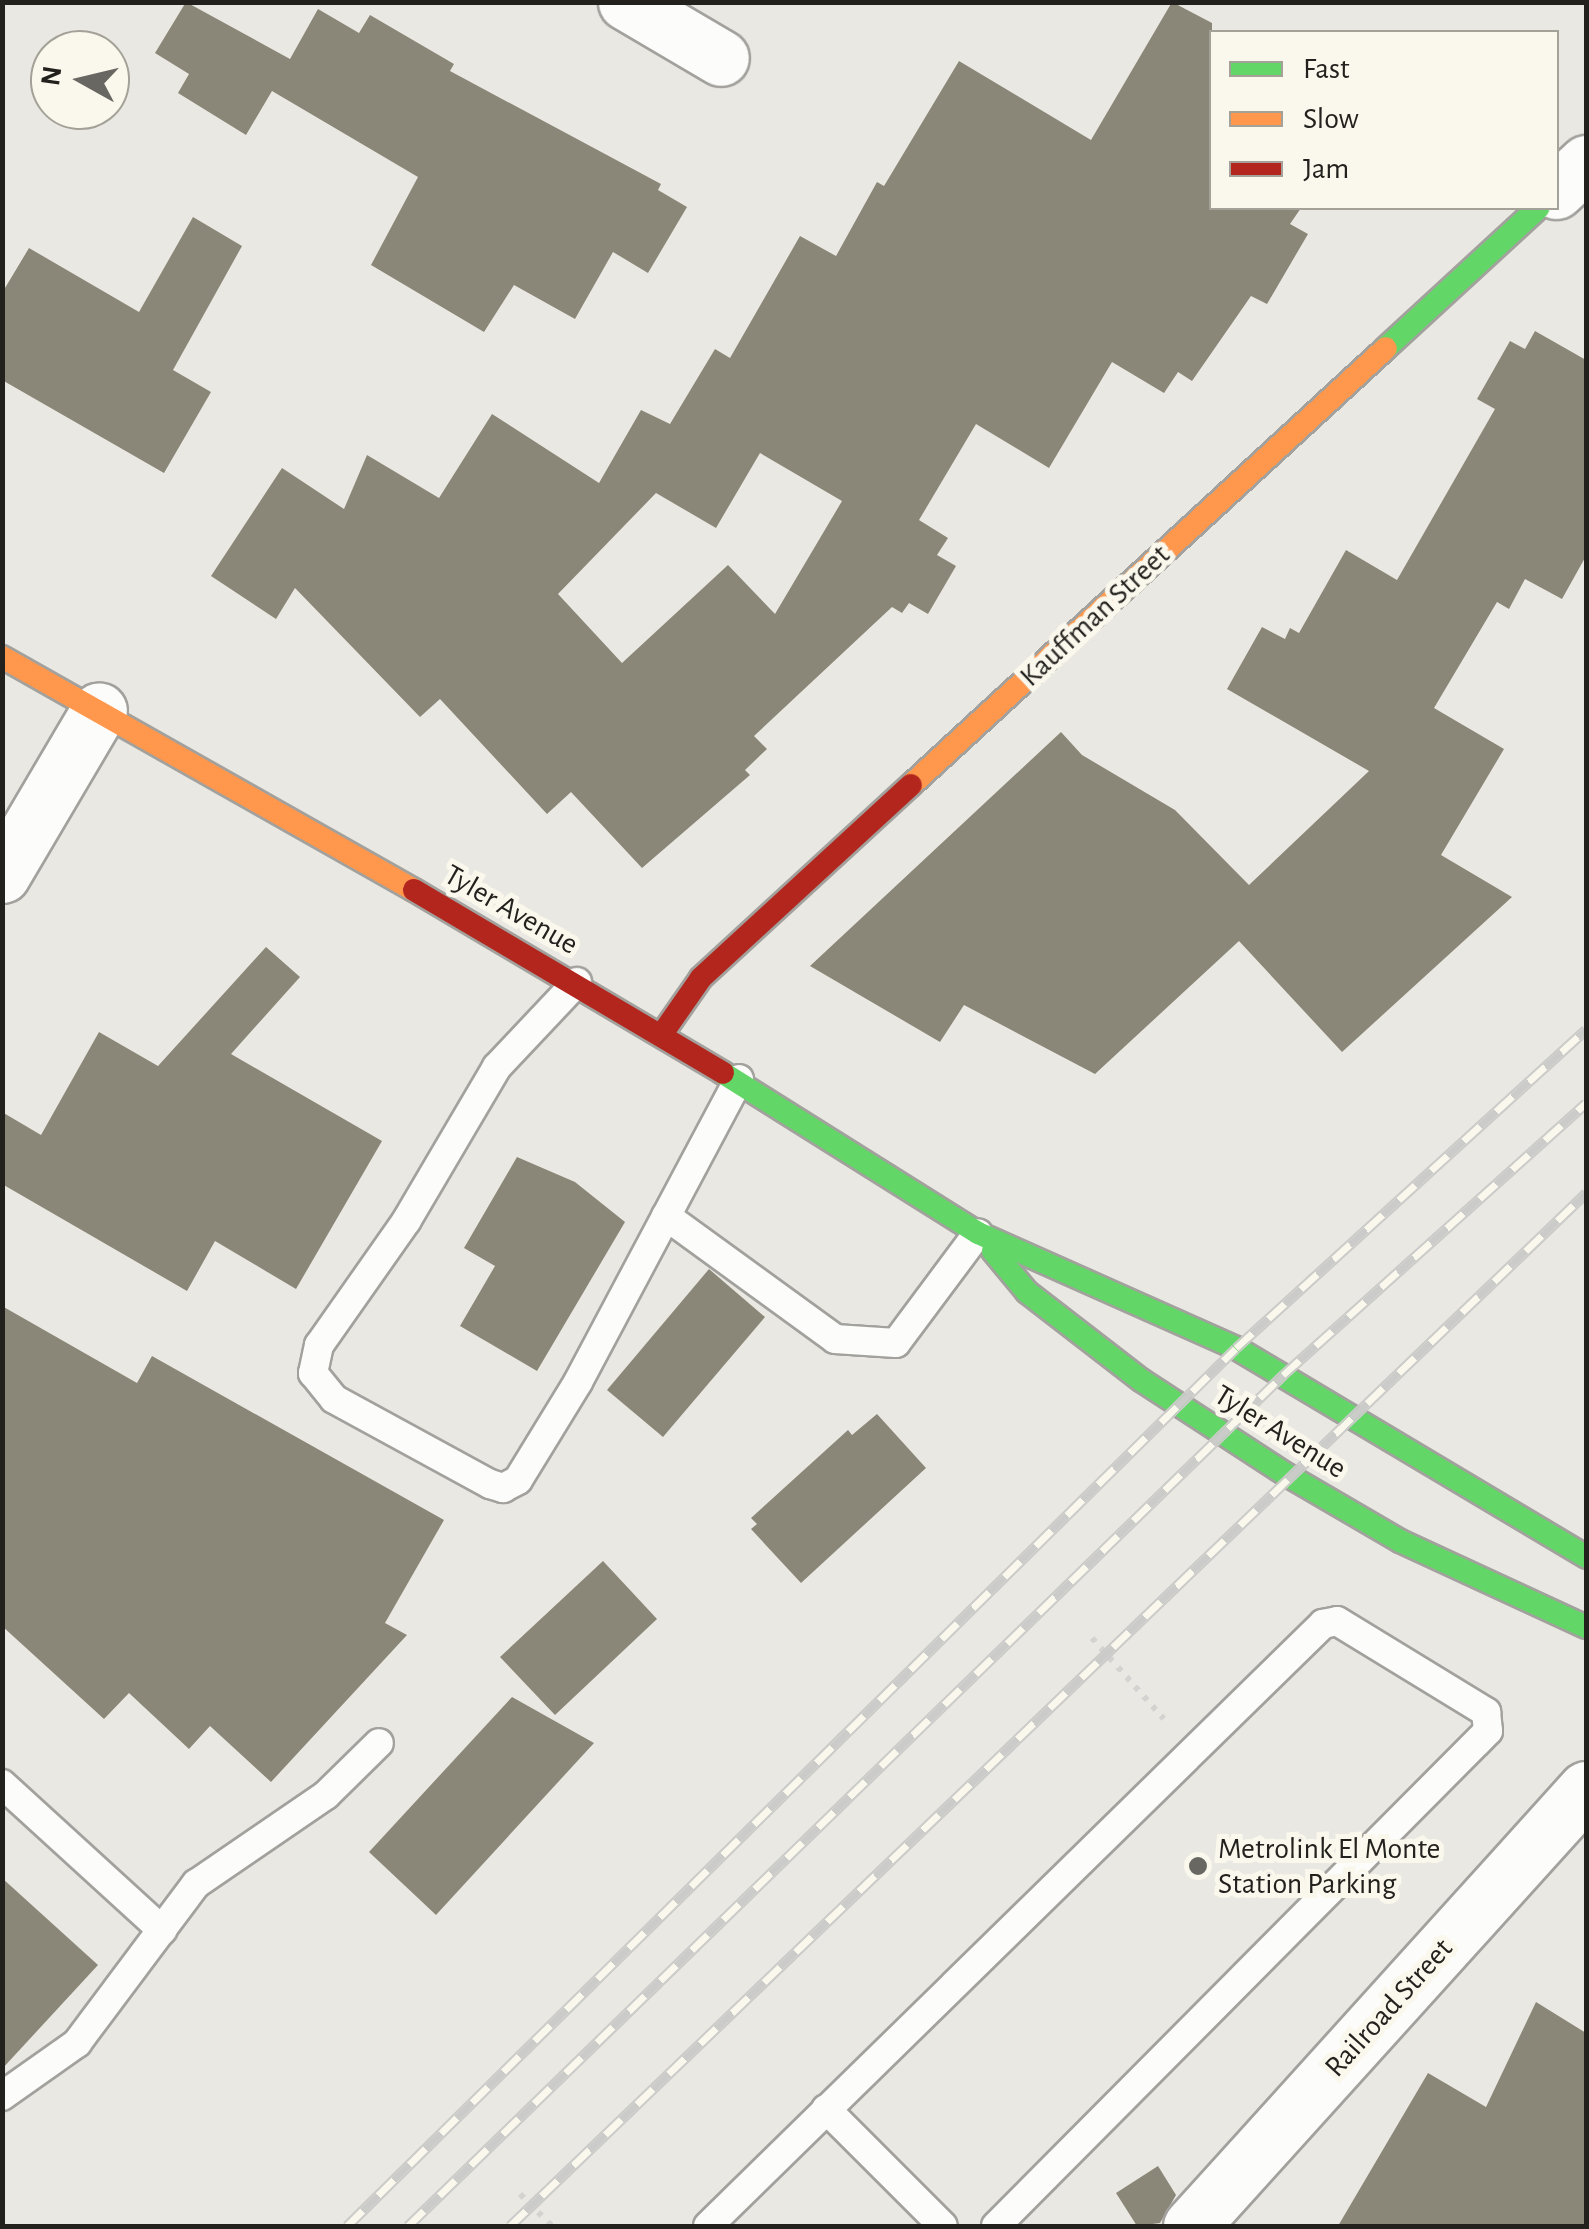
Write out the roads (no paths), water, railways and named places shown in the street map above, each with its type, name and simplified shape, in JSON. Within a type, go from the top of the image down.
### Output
[{"type":"main road","name":"Kauffman Street","points":[[662,1034],[702,978],[1536,210]]},
{"type":"main road","name":"Tyler Avenue","points":[[2,657],[577,982],[739,1079],[978,1234],[1236,1348],[1586,1557]]},
{"type":"main road","name":"Tyler Avenue","points":[[978,1234],[1027,1292],[1224,1435],[1400,1540],[1586,1627]]},
{"type":"street","points":[[626,2],[721,58]]},
{"type":"street","points":[[1559,188],[1586,163]]},
{"type":"street","points":[[2,876],[99,710]]},
{"type":"street","name":"Railroad Street","points":[[1191,2226],[1586,1789]]},
{"type":"lane","points":[[577,982],[497,1067],[407,1220],[319,1346],[313,1373],[334,1400],[503,1488],[518,1480],[578,1382],[739,1079]]},
{"type":"lane","points":[[666,1216],[836,1338],[896,1343],[978,1234]]},
{"type":"lane","points":[[708,2226],[1322,1624],[1336,1620],[1486,1712],[1488,1731],[996,2226]]},
{"type":"lane","points":[[2,2096],[78,2043],[196,1884],[326,1795],[379,1743]]},
{"type":"lane","points":[[2,1784],[162,1930]]},
{"type":"lane","points":[[826,2109],[943,2226]]},
{"type":"railway","points":[[347,2226],[1236,1348],[1586,1030]]},
{"type":"railway","points":[[408,2226],[1283,1375],[1586,1103]]},
{"type":"railway","points":[[510,2226],[1586,1193]]},
{"type":"place","name":"Metrolink El Monte Station Parking","points":[[1198,1866]]}]
